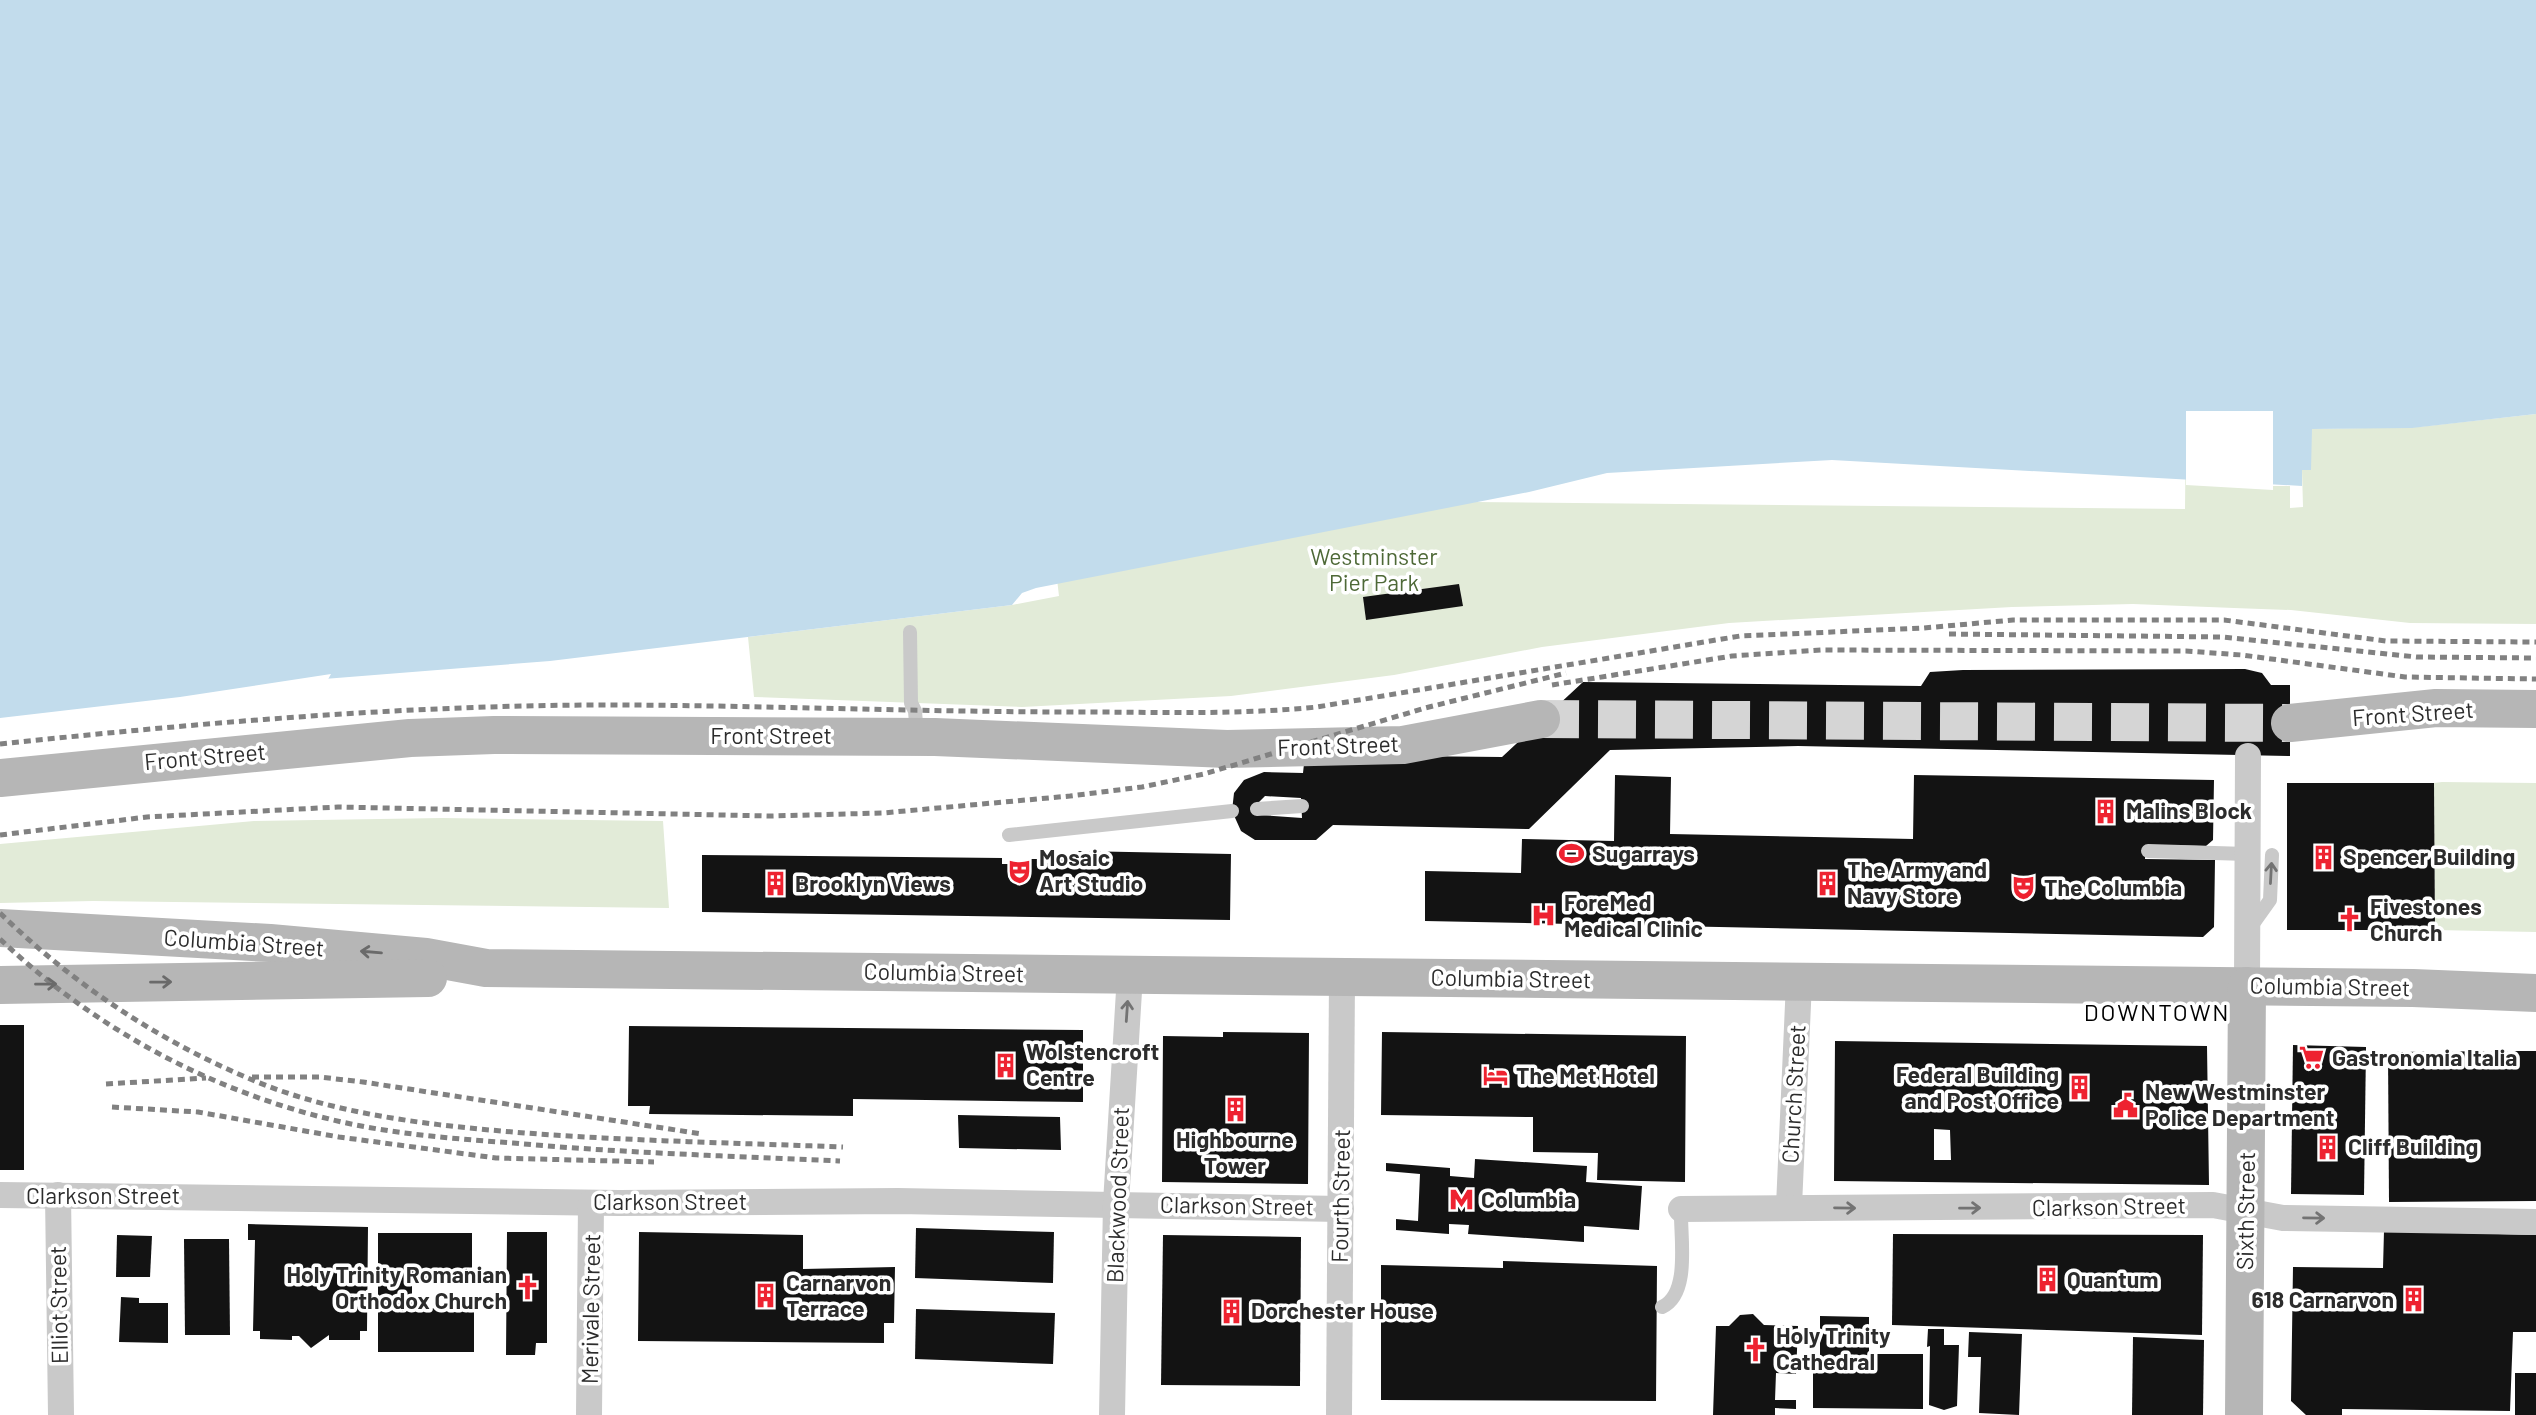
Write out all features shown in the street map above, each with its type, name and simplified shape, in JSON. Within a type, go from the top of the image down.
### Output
[{"type":"street","name":"Front Street","points":[[2290,723],[2436,708],[2536,709]]},
{"type":"street","name":"Front Street","points":[[0,778],[410,738],[494,735],[917,737],[1248,754],[1403,745],[1541,719]]},
{"type":"street","name":"Sixth Street","points":[[2244,1415],[2247,933],[2260,854],[2249,756]]},
{"type":"street","name":"Columbia Street","points":[[12,931],[413,956],[486,968],[2413,988],[2536,993]]},
{"type":"street","name":"Columbia Street","points":[[0,985],[426,979],[486,968]]},
{"type":"street","name":"Blackwood Street","points":[[1112,1415],[1116,1203],[1130,975]]},
{"type":"street","name":"Fourth Street","points":[[1339,1415],[1342,977]]},
{"type":"street","name":"Church Street","points":[[1789,1206],[1799,982]]},
{"type":"street","name":"Clarkson Street","points":[[0,1195],[591,1203],[1116,1203],[1340,1209]]},
{"type":"street","name":"Elliot Street","points":[[58,1195],[61,1415]]},
{"type":"street","name":"Merivale Street","points":[[589,1415],[591,1203]]},
{"type":"street","name":"Clarkson Street","points":[[1681,1209],[1789,1206],[1901,1209],[2213,1205],[2283,1218],[2536,1222]]},
{"type":"lane","points":[[910,632],[911,703],[915,711],[917,737]]},
{"type":"lane","points":[[1256,809],[1280,802],[1302,806]]},
{"type":"lane","points":[[1009,835],[1232,811]]},
{"type":"lane","points":[[2148,851],[2260,854]]},
{"type":"lane","points":[[1662,1307],[1676,1296],[1680,1278],[1681,1209]]},
{"type":"green space","name":"Westminster Pier Park","points":[[2186,411],[2273,486],[2290,486],[2290,508],[2303,507],[2302,470],[2311,470],[2311,429],[2418,427],[2536,414],[2536,624],[2410,623],[2291,610],[2133,604],[2012,607],[1729,623],[1542,647],[1394,675],[1231,696],[1022,707],[754,697],[748,637],[1012,605],[1059,596],[1047,494],[1474,502],[2185,509]]},
{"type":"green space","points":[[2434,783],[2536,783],[2536,932],[2435,930]]},
{"type":"green space","points":[[442,818],[663,821],[669,908],[93,901],[0,903],[0,844],[254,821]]},
{"type":"water","points":[[0,0],[2536,0],[2536,414],[2412,428],[2312,429],[2311,470],[2302,470],[2302,486],[1832,460],[1607,473],[1529,492],[1036,588],[1022,593],[1012,605],[550,661],[324,679],[0,724]]},
{"type":"pier","points":[[2186,411],[2273,411],[2273,490],[2186,485]]},
{"type":"pier","points":[[331,674],[326,683],[0,728],[0,718],[180,697]]},
{"type":"building","points":[[1459,584],[1463,606],[1366,620],[1363,597]]},
{"type":"building","points":[[2245,669],[2262,673],[2271,685],[2290,685],[2290,756],[1798,746],[1610,750],[1529,829],[1333,825],[1316,840],[1255,840],[1241,831],[1232,811],[1234,793],[1244,780],[1264,772],[1303,773],[1305,755],[1502,757],[1583,682],[1921,686],[1930,672]],"holes":[[[1265,796],[1301,798],[1302,818],[1261,815],[1258,803]]]},
{"type":"building","points":[[1615,775],[1671,777],[1670,834],[1913,839],[1914,775],[2214,780],[2213,840],[2206,846],[2146,845],[2145,859],[2215,860],[2214,927],[2203,937],[1425,921],[1425,871],[1521,873],[1522,839],[1614,841]]},
{"type":"building","points":[[2287,783],[2434,783],[2435,930],[2287,930]]},
{"type":"building","points":[[1078,851],[1231,854],[1230,920],[702,912],[702,855],[1002,858],[1002,864],[1027,864],[1027,859],[1078,859]]},
{"type":"building","points":[[0,1025],[24,1025],[24,1170],[0,1170]]},
{"type":"building","points":[[629,1026],[1083,1030],[1083,1102],[853,1099],[853,1116],[649,1114],[650,1106],[628,1106]]},
{"type":"building","name":"Highbourne Tower","points":[[1223,1032],[1309,1033],[1308,1184],[1162,1182],[1163,1036],[1223,1037]]},
{"type":"building","points":[[1382,1032],[1686,1036],[1685,1182],[1597,1180],[1598,1153],[1533,1152],[1533,1117],[1381,1115]]},
{"type":"building","name":"Federal Building and Post Office","points":[[1835,1041],[2207,1046],[2209,1185],[1834,1181]],"holes":[[[1934,1129],[1950,1130],[1951,1160],[1934,1160]]]},
{"type":"building","points":[[2293,1045],[2366,1047],[2364,1195],[2291,1194]]},
{"type":"building","points":[[2536,1051],[2536,1201],[2389,1202],[2388,1052]]},
{"type":"building","points":[[958,1115],[1060,1117],[1061,1150],[959,1148]]},
{"type":"building","points":[[1475,1159],[1587,1166],[1586,1182],[1642,1186],[1639,1230],[1584,1226],[1584,1242],[1468,1234],[1469,1225],[1449,1224],[1449,1234],[1396,1230],[1396,1219],[1418,1221],[1420,1174],[1386,1171],[1386,1163],[1450,1168],[1450,1176],[1474,1178]]},
{"type":"building","points":[[248,1224],[368,1227],[367,1331],[360,1331],[360,1340],[329,1340],[329,1335],[311,1348],[299,1336],[292,1336],[292,1340],[260,1339],[260,1331],[253,1331],[255,1240],[248,1240]]},
{"type":"building","points":[[916,1228],[1054,1232],[1053,1283],[915,1278]]},
{"type":"building","name":"618 Carnarvon","points":[[2384,1231],[2536,1235],[2536,1332],[2513,1332],[2510,1411],[2342,1409],[2342,1415],[2306,1415],[2291,1401],[2293,1267],[2383,1268]]},
{"type":"building","name":"Holy Trinity Romanian Orthodox Church","points":[[507,1232],[547,1232],[547,1343],[536,1343],[535,1355],[506,1355]]},
{"type":"building","name":"Carnarvon Terrace","points":[[639,1232],[803,1235],[803,1269],[895,1267],[894,1323],[884,1323],[884,1343],[638,1341]]},
{"type":"building","points":[[378,1233],[472,1233],[472,1283],[412,1283],[412,1308],[474,1308],[474,1352],[378,1352]]},
{"type":"building","name":"Quantum","points":[[1893,1234],[2203,1235],[2202,1335],[1892,1325]]},
{"type":"building","points":[[117,1235],[152,1236],[150,1277],[116,1277]]},
{"type":"building","name":"Dorchester House","points":[[1163,1235],[1301,1237],[1300,1386],[1161,1385]]},
{"type":"building","points":[[184,1239],[229,1239],[230,1335],[185,1335]]},
{"type":"building","points":[[1503,1261],[1657,1266],[1656,1401],[1381,1400],[1381,1265],[1503,1268]]},
{"type":"building","points":[[121,1297],[139,1298],[139,1303],[168,1303],[168,1343],[119,1342]]},
{"type":"building","points":[[916,1309],[1055,1313],[1053,1364],[915,1359]]},
{"type":"building","name":"Holy Trinity Cathedral","points":[[1753,1314],[1764,1325],[1798,1326],[1796,1374],[1776,1373],[1775,1400],[1796,1400],[1796,1409],[1775,1408],[1775,1415],[1713,1415],[1716,1326],[1729,1326],[1740,1315]]},
{"type":"building","points":[[1820,1316],[1869,1317],[1869,1354],[1923,1354],[1923,1409],[1813,1408],[1813,1370],[1820,1370]]},
{"type":"building","points":[[1928,1329],[1944,1329],[1944,1345],[1959,1345],[1957,1406],[1944,1410],[1929,1405]]},
{"type":"building","points":[[1969,1332],[2022,1334],[2019,1415],[1979,1413],[1981,1357],[1968,1357]]},
{"type":"building","points":[[2133,1337],[2204,1340],[2203,1415],[2132,1415]]},
{"type":"building","points":[[2515,1373],[2536,1373],[2536,1415],[2515,1415]]},
{"type":"tunnel","points":[[1541,719],[2290,723]]},
{"type":"railway","points":[[0,744],[314,716],[550,705],[1169,713],[1287,710],[1740,636],[1924,628],[2013,620],[2224,620],[2386,641],[2536,642]]},
{"type":"railway","points":[[1949,634],[2222,637],[2417,657],[2536,658]]},
{"type":"railway","points":[[1552,685],[1732,656],[1821,650],[2186,651],[2242,655],[2405,677],[2536,679]]},
{"type":"railway","points":[[0,835],[147,817],[338,807],[770,816],[883,813],[1070,796],[1142,787],[1204,774],[1425,708],[1566,673]]},
{"type":"railway","points":[[0,913],[60,966],[160,1035],[270,1087],[332,1106],[396,1119],[493,1130],[604,1138],[843,1147]]},
{"type":"railway","points":[[0,939],[77,1003],[162,1056],[254,1096],[302,1112],[371,1128],[452,1138],[636,1152],[840,1161]]},
{"type":"railway","points":[[252,1077],[319,1077],[363,1082],[702,1134]]},
{"type":"railway","points":[[106,1084],[206,1078]]},
{"type":"railway","points":[[112,1107],[198,1112],[339,1137],[496,1158],[654,1162]]},
{"type":"place","name":"Malins Block","points":[[2106,811]]},
{"type":"place","name":"Sugarrays","points":[[1572,854]]},
{"type":"place","name":"Spencer Building","points":[[2323,857]]},
{"type":"place","name":"Mosaic Art Studio","points":[[1019,871]]},
{"type":"place","name":"The Army and Navy Store","points":[[1827,883]]},
{"type":"place","name":"Brooklyn Views","points":[[775,884]]},
{"type":"place","name":"The Columbia","points":[[2024,888]]},
{"type":"place","name":"ForeMed Medical Clinic","points":[[1544,916]]},
{"type":"place","name":"Fivestones Church","points":[[2350,920]]},
{"type":"place","name":"Gastronomia Italia","points":[[2312,1058]]},
{"type":"place","name":"Wolstencroft Centre","points":[[1006,1065]]},
{"type":"place","name":"The Met Hotel","points":[[1496,1076]]},
{"type":"place","name":"Federal Building and Post Office","points":[[2079,1088]]},
{"type":"place","name":"New Westminster Police Department","points":[[2125,1105]]},
{"type":"place","name":"Highbourne Tower","points":[[1235,1110]]},
{"type":"place","name":"Cliff Building","points":[[2328,1147]]},
{"type":"place","name":"Columbia","points":[[1461,1200]]},
{"type":"place","name":"Quantum","points":[[2047,1280]]},
{"type":"place","name":"Holy Trinity Romanian Orthodox Church","points":[[527,1288]]},
{"type":"place","name":"Carnarvon Terrace","points":[[766,1296]]},
{"type":"place","name":"618 Carnarvon","points":[[2414,1300]]},
{"type":"place","name":"Dorchester House","points":[[1231,1311]]},
{"type":"place","name":"Holy Trinity Cathedral","points":[[1756,1349]]},
{"type":"district","name":"DOWNTOWN","points":[[2157,1013]]}]
